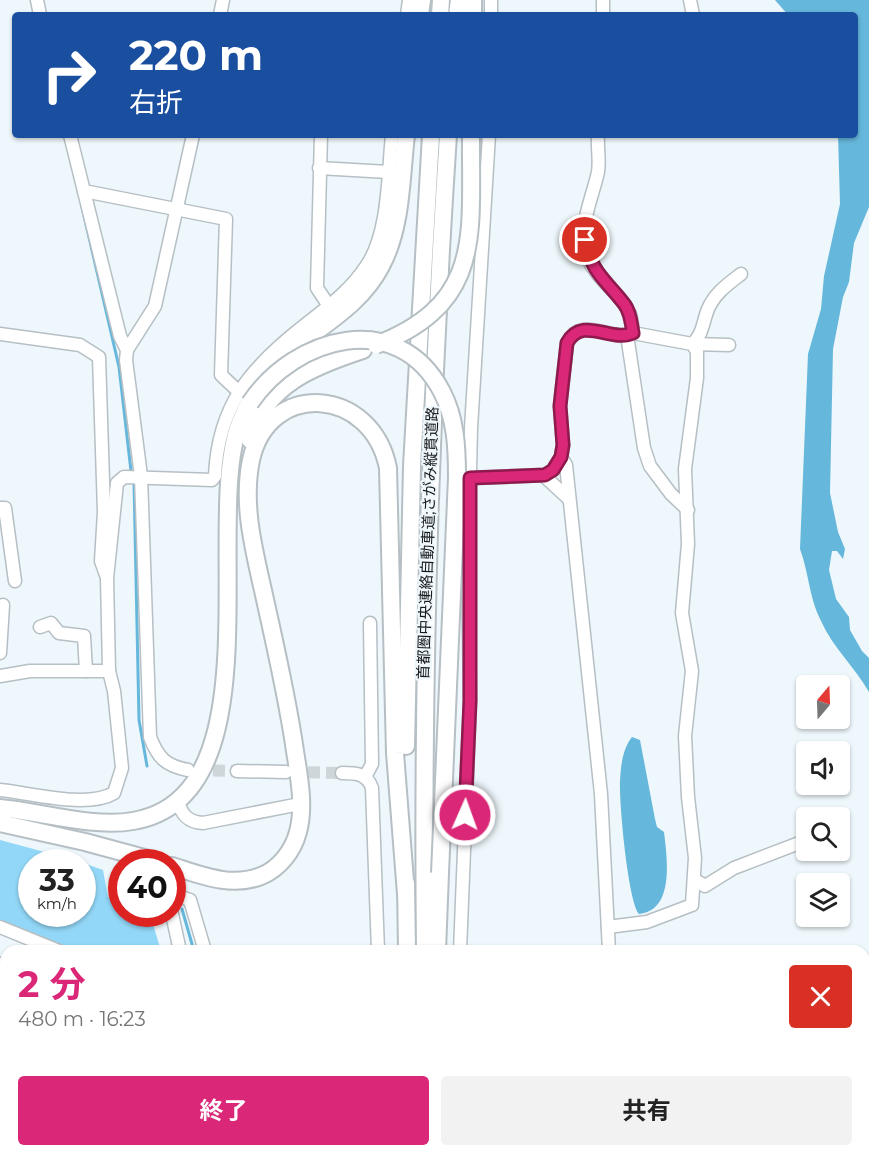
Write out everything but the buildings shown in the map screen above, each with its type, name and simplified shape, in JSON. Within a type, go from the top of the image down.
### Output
[{"type":"highway","points":[[0,808],[93,821],[120,822],[152,816],[178,800],[193,783],[213,738],[225,691],[229,598],[228,490],[233,444],[250,403],[267,376],[280,361],[356,300],[381,268],[394,231],[406,138]]},
{"type":"highway","name":"首都圏中央連絡自動車道;さがみ縦貫道路","points":[[407,945],[406,697],[411,510],[431,138]]},
{"type":"highway","name":"首都圏中央連絡自動車道;さがみ縦貫道路","points":[[425,945],[423,791],[427,566],[438,285],[448,138]]},
{"type":"highway","points":[[186,870],[219,880],[243,880],[261,876],[278,866],[290,851],[298,833],[300,804],[292,729],[252,541],[248,494],[250,443],[259,417],[269,401],[302,373],[403,333],[424,320],[442,304],[454,287],[469,243],[471,138]]},
{"type":"highway","points":[[250,403],[272,377],[296,357],[327,344],[361,340],[386,344],[417,362],[434,380],[447,405],[454,431],[457,477],[437,945]]},
{"type":"highway","points":[[248,494],[251,460],[262,434],[281,415],[300,406],[321,404],[343,408],[362,419],[382,446],[389,482],[395,742],[406,894]]},
{"type":"highway","points":[[0,823],[112,849]]},
{"type":"street","points":[[71,138],[120,336],[127,350],[141,476],[150,737],[160,759],[167,764],[188,770]]},
{"type":"street","points":[[127,350],[155,306],[192,138]]},
{"type":"street","points":[[321,138],[317,288],[329,306]]},
{"type":"street","points":[[0,790],[81,800],[104,799],[114,793],[122,768],[109,671],[107,578],[117,483],[124,477],[141,476],[212,480],[227,414],[238,391],[277,347],[350,287],[368,263],[376,247],[393,138]]},
{"type":"street","points":[[460,945],[470,701],[470,478],[478,294],[489,138]]},
{"type":"street","points":[[598,138],[599,170],[586,214],[585,240],[588,258],[628,311],[644,448],[650,466],[671,494],[688,510]]},
{"type":"street","points":[[320,168],[388,172]]},
{"type":"street","points":[[84,191],[226,219],[221,375],[238,391]]},
{"type":"street","points":[[692,344],[699,338],[709,307],[720,290],[741,274]]},
{"type":"street","points":[[470,478],[543,475],[553,470],[561,457],[563,445],[560,406],[567,343],[578,331],[590,329],[692,344],[729,345]]},
{"type":"street","points":[[0,334],[80,345],[99,357],[104,512],[101,561],[107,578]]},
{"type":"street","points":[[608,927],[647,922],[692,905],[695,858],[688,797],[685,736],[692,671],[682,614],[688,510],[685,469],[697,378],[697,351],[692,344]]},
{"type":"street","points":[[561,457],[566,465],[568,498],[586,636],[601,794],[609,945]]},
{"type":"street","points":[[543,475],[568,498]]},
{"type":"street","points":[[0,508],[5,508],[5,554],[15,581]]},
{"type":"street","points":[[0,653],[3,605]]},
{"type":"street","points":[[40,627],[51,623],[59,633],[84,636],[86,671]]},
{"type":"street","points":[[365,777],[372,764],[370,623]]},
{"type":"street","points":[[0,676],[30,671],[109,671]]},
{"type":"street","points":[[237,771],[286,772]]},
{"type":"street","points":[[342,772],[365,777],[372,788],[378,945]]},
{"type":"street","points":[[178,800],[184,816],[189,820],[203,823],[300,804]]},
{"type":"street","points":[[694,880],[705,886],[734,868],[796,844]]},
{"type":"street","points":[[186,899],[190,900],[203,945]]},
{"type":"street","points":[[0,927],[44,945]]},
{"type":"street","points":[[175,927],[179,945]]},
{"type":"shaded area","points":[[775,0],[869,0],[869,207],[854,243],[849,282],[843,297],[833,349],[830,493],[838,532],[845,549],[843,559],[837,551],[832,551],[829,570],[836,599],[849,617],[850,630],[862,651],[869,658],[869,692],[821,621],[800,549],[808,354],[821,309],[824,276],[840,204],[838,138],[858,138],[858,12],[785,12]]},
{"type":"shaded area","points":[[632,737],[640,740],[657,827],[664,832],[667,868],[664,893],[659,903],[651,911],[639,914],[631,891],[628,872],[620,792],[623,758]]},
{"type":"shaded area","points":[[0,840],[34,849],[18,849],[18,927],[96,927],[96,868],[103,870],[108,897],[108,927],[154,927],[159,945],[56,945],[0,922]]},
{"type":"waterway","points":[[82,207],[119,367],[131,471]]},
{"type":"waterway","points":[[134,482],[139,720],[147,766]]},
{"type":"waterway","points":[[186,923],[192,945]]},
{"type":"tunnel","points":[[195,770],[237,771]]},
{"type":"tunnel","points":[[290,772],[342,773]]},
{"type":"route","points":[[465,815],[470,701],[468,558],[470,478],[545,475],[553,470],[561,458],[563,445],[560,406],[567,343],[571,335],[590,329],[627,335],[633,333],[631,317],[625,305],[602,281],[588,258],[585,240]]}]
